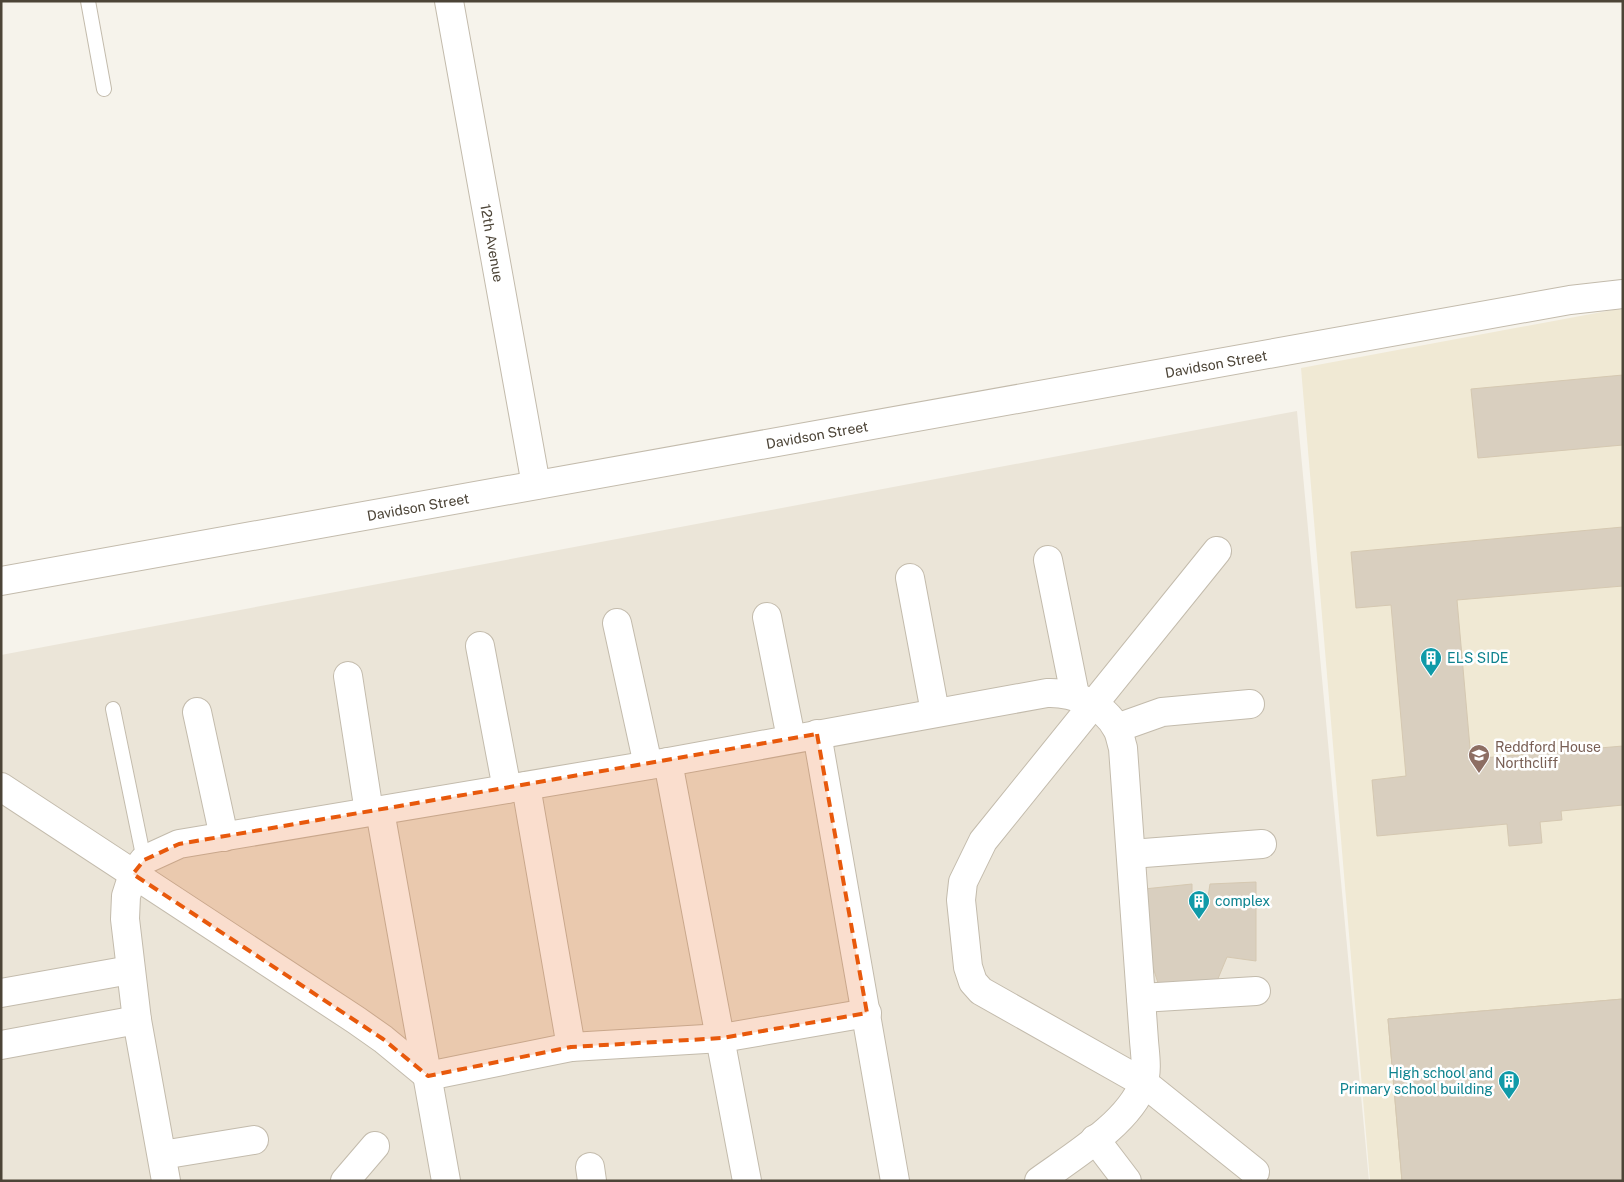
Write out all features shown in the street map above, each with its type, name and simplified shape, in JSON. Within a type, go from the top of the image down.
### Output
[{"type":"street","name":"12th Avenue","points":[[449,1],[536,485]]},
{"type":"street","name":"Davidson Street","points":[[1,581],[1570,300],[1623,294]]},
{"type":"street","name":"Davidson Street","points":[[1570,300],[1623,305]]},
{"type":"street","points":[[1217,551],[1084,700],[984,841],[963,882],[961,900],[968,967],[973,982],[981,991],[1144,1083],[1255,1172]]},
{"type":"street","points":[[1048,560],[1084,700]]},
{"type":"street","name":"Davidson Street","points":[[1,599],[30,590],[64,571]]},
{"type":"street","points":[[910,578],[935,712]]},
{"type":"street","points":[[767,617],[804,736],[867,1013],[896,1181]]},
{"type":"street","points":[[617,623],[658,763],[722,1038],[747,1181]]},
{"type":"street","points":[[480,646],[517,788],[571,1047]]},
{"type":"street","points":[[348,676],[428,1076],[446,1181]]},
{"type":"street","points":[[254,1140],[164,1168],[137,1020],[125,919],[126,896],[139,867],[161,851],[179,844],[517,788],[1047,693],[1084,700],[1106,716],[1116,728],[1123,748],[1145,1050],[1144,1083],[1134,1102],[1095,1139],[1039,1181]]},
{"type":"street","points":[[1116,728],[1162,712],[1250,704]]},
{"type":"street","points":[[197,712],[224,837]]},
{"type":"street","points":[[1,787],[139,867],[383,1039],[428,1076]]},
{"type":"street","points":[[1131,854],[1262,844]]},
{"type":"street","points":[[1,993],[130,970]]},
{"type":"street","points":[[1141,998],[1256,990]]},
{"type":"street","points":[[428,1076],[571,1047],[722,1038],[867,1013]]},
{"type":"street","points":[[1,1045],[137,1020]]},
{"type":"street","points":[[1095,1139],[1127,1181]]},
{"type":"street","points":[[345,1181],[375,1146]]},
{"type":"lane","points":[[88,1],[104,89]]},
{"type":"lane","points":[[114,709],[139,867]]},
{"type":"highlighted area","points":[[817,734],[867,1013],[722,1038],[571,1047],[428,1076],[383,1039],[133,874],[144,860],[179,844]]},
{"type":"shaded area","name":"Reddford House Northcliff","points":[[1618,309],[1623,310],[1623,1181],[1370,1181],[1301,368]]},
{"type":"shaded area","points":[[1297,411],[1369,1181],[1,1181],[1,655]]},
{"type":"building","points":[[1623,375],[1623,445],[1478,458],[1471,389]]},
{"type":"building","name":"ELS SIDE","points":[[1623,527],[1623,586],[1457,600],[1471,759],[1623,746],[1623,805],[1561,811],[1562,820],[1540,822],[1542,843],[1509,846],[1507,824],[1377,836],[1372,780],[1406,776],[1391,605],[1356,608],[1351,552]]},
{"type":"building","name":"complex","points":[[1256,882],[1256,961],[1227,957],[1217,981],[1158,983],[1142,933],[1144,889],[1192,884],[1192,898],[1208,897],[1210,884]]},
{"type":"building","name":"High school and Primary school building","points":[[1623,999],[1623,1181],[1583,1181],[1573,1059],[1448,1069],[1457,1181],[1402,1181],[1388,1019]]},
{"type":"building","name":"High school and Primary school building","points":[[1623,999],[1623,1181],[1402,1181],[1388,1019]]},
{"type":"place","name":"ELS SIDE","points":[[1431,677]]},
{"type":"place","name":"Reddford House Northcliff","points":[[1479,774]]},
{"type":"place","name":"complex","points":[[1199,920]]},
{"type":"place","name":"High school and Primary school building","points":[[1509,1100]]}]
